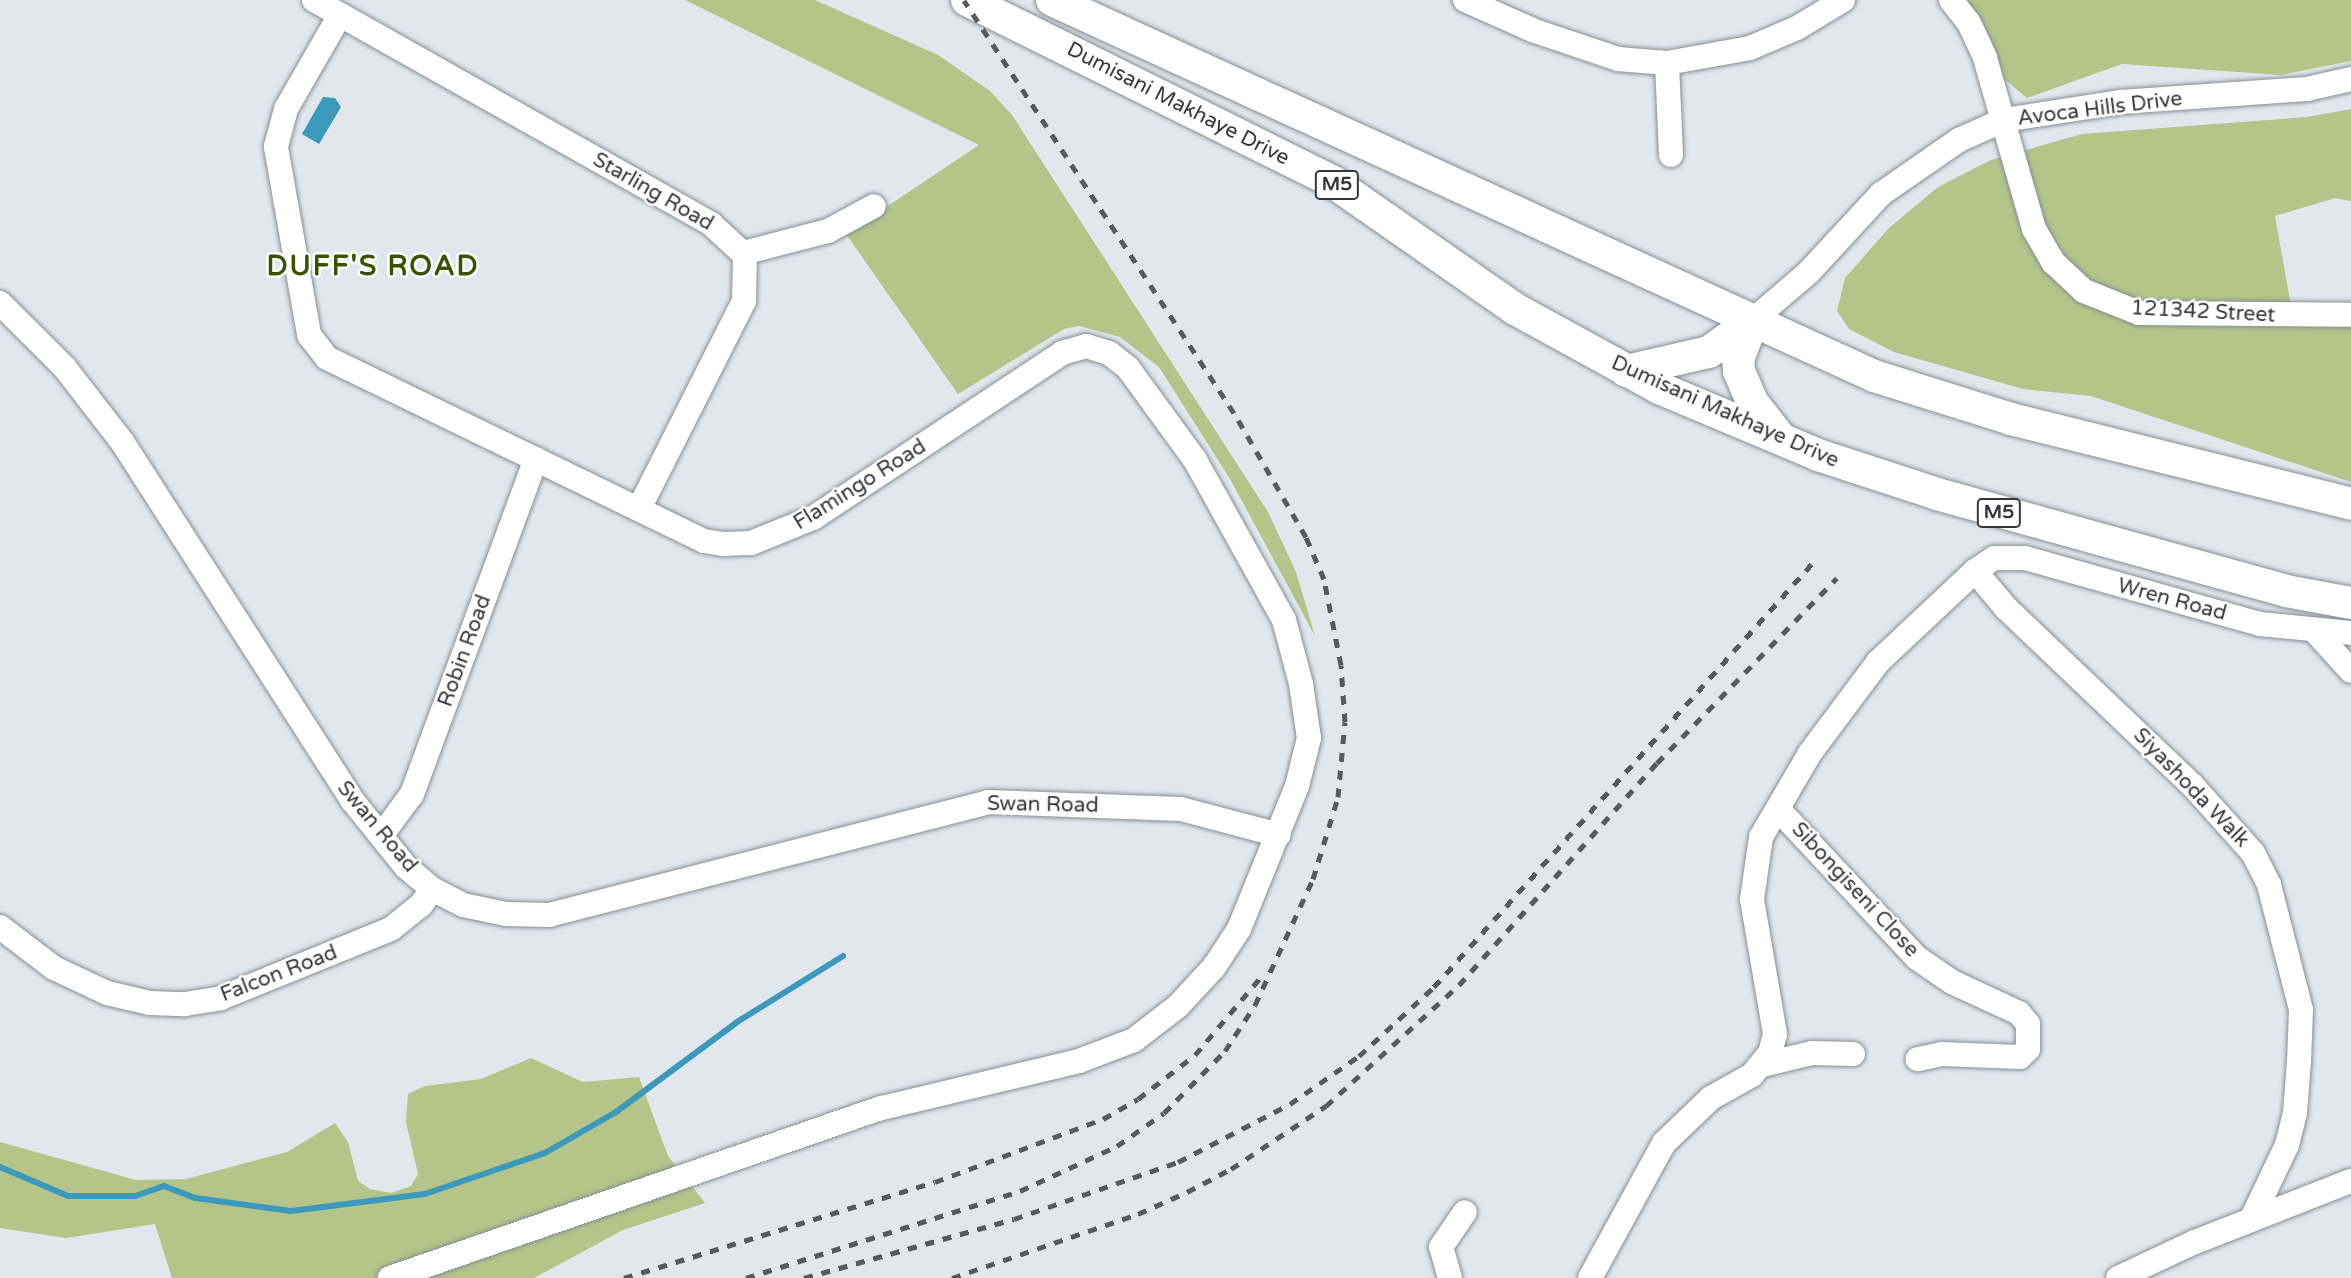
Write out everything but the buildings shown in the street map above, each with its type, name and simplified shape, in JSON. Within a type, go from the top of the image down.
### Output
[{"type":"main road","name":"Dumisani Makhaye Drive","points":[[967,0],[1333,182],[1515,309],[1626,371],[1784,440],[1850,466],[2038,525],[2351,603]]},
{"type":"main road","name":"Dumisani Makhaye Drive","points":[[1052,0],[1525,212],[1752,321],[1921,393],[2351,503]]},
{"type":"main road","points":[[1626,371],[1709,352],[1752,321]]},
{"type":"main road","points":[[1752,321],[1738,359],[1739,371],[1759,414],[1784,440]]},
{"type":"street","name":"Starling Road","points":[[314,0],[711,224],[743,253]]},
{"type":"street","points":[[1465,0],[1535,32],[1618,59],[1667,63],[1750,48],[1797,28],[1843,0]]},
{"type":"street","name":"121342 Street","points":[[1951,0],[1969,23],[1985,58],[2031,220],[2043,247],[2068,278],[2101,301],[2139,313],[2351,315]]},
{"type":"street","name":"Flamingo Road","points":[[340,15],[286,109],[276,147],[309,335],[327,358],[640,507],[704,541],[751,543],[783,533],[813,518],[1062,353],[1086,346],[1109,353],[1128,368],[1195,460],[1284,620],[1301,684],[1309,737],[1279,835]]},
{"type":"street","points":[[1667,63],[1671,155]]},
{"type":"street","name":"Avoca Hills Drive","points":[[1752,321],[1808,272],[1881,194],[1959,140],[2004,120],[2120,102],[2307,89],[2351,79]]},
{"type":"street","points":[[640,507],[744,301],[747,282],[743,253],[828,230],[874,206]]},
{"type":"street","name":"Swan Road","points":[[0,303],[65,368],[123,443],[326,763],[381,836],[432,889],[463,905],[506,914],[549,915],[988,802],[1181,809],[1279,835]]},
{"type":"street","name":"Robin Road","points":[[381,836],[412,794],[536,459]]},
{"type":"street","name":"Wren Road","points":[[1985,565],[2025,558],[2218,614],[2351,633]]},
{"type":"street","points":[[1762,1065],[1775,1034],[1752,899],[1761,837],[1810,753],[1878,662],[1985,565]]},
{"type":"street","name":"Siyashoda Walk","points":[[1985,565],[2006,608],[2192,785],[2253,853],[2269,885],[2301,1010],[2299,1062],[2295,1113],[2287,1145],[2251,1220]]},
{"type":"street","points":[[2314,629],[2351,671]]},
{"type":"street","name":"Sibongiseni Close","points":[[1778,809],[1917,958],[1952,982],[2019,1013],[2028,1024],[2028,1049],[2020,1057],[1942,1054],[1917,1059]]},
{"type":"street","points":[[390,1278],[881,1108],[1079,1061],[1133,1040],[1178,1006],[1214,967],[1239,929],[1279,835]]},
{"type":"street","name":"Falcon Road","points":[[0,928],[54,968],[107,993],[150,1003],[185,1004],[221,998],[391,929],[421,905],[432,889]]},
{"type":"street","points":[[1590,1278],[1664,1143],[1711,1098],[1762,1065],[1812,1053],[1853,1054]]},
{"type":"street","points":[[2118,1278],[2251,1220],[2351,1181]]},
{"type":"street","points":[[1450,1278],[1441,1247],[1465,1212]]},
{"type":"green space","points":[[685,0],[815,0],[938,55],[990,91],[1012,115],[1268,512],[1296,572],[1315,636],[1230,479],[1159,367],[1120,337],[1079,326],[1064,329],[958,394],[846,234],[979,145]]},
{"type":"green space","points":[[1967,0],[2351,0],[2351,61],[2281,75],[2122,64],[2027,98],[2003,78],[1987,33]]},
{"type":"green space","points":[[2351,109],[2351,201],[2335,198],[2275,216],[2291,306],[2351,320],[2351,482],[2091,396],[2023,389],[1894,352],[1849,329],[1837,311],[1845,278],[1889,228],[1938,187],[1991,160],[2082,134],[2307,117]]},
{"type":"green space","points":[[531,1058],[583,1082],[639,1077],[668,1156],[705,1203],[623,1230],[534,1278],[172,1278],[155,1224],[66,1238],[0,1228],[0,1142],[136,1180],[186,1179],[287,1152],[335,1123],[348,1142],[358,1181],[370,1189],[391,1193],[411,1186],[418,1174],[406,1122],[408,1094],[425,1086],[481,1079]]},
{"type":"water","points":[[323,97],[335,98],[341,107],[319,144],[302,134]]},
{"type":"waterway","points":[[0,1167],[68,1196],[135,1196],[164,1186],[195,1198],[291,1211],[425,1194],[545,1153],[616,1112],[737,1022],[843,956]]},
{"type":"railway","points":[[746,1278],[1020,1191],[1117,1146],[1164,1113],[1225,1051],[1255,1005],[1313,879],[1338,797],[1345,722],[1341,665],[1324,579],[1306,537],[1234,413],[964,0]]},
{"type":"railway","points":[[804,1278],[1014,1219],[1178,1162],[1290,1104],[1359,1056],[1434,987],[1817,558]]},
{"type":"railway","points":[[952,1278],[1138,1214],[1187,1192],[1231,1169],[1326,1106],[1459,985],[1657,763],[1837,578]]},
{"type":"railway","points":[[624,1278],[935,1182],[1103,1119],[1138,1099],[1195,1055],[1260,978]]},
{"type":"district","name":"DUFF'S ROAD","points":[[373,266]]}]
